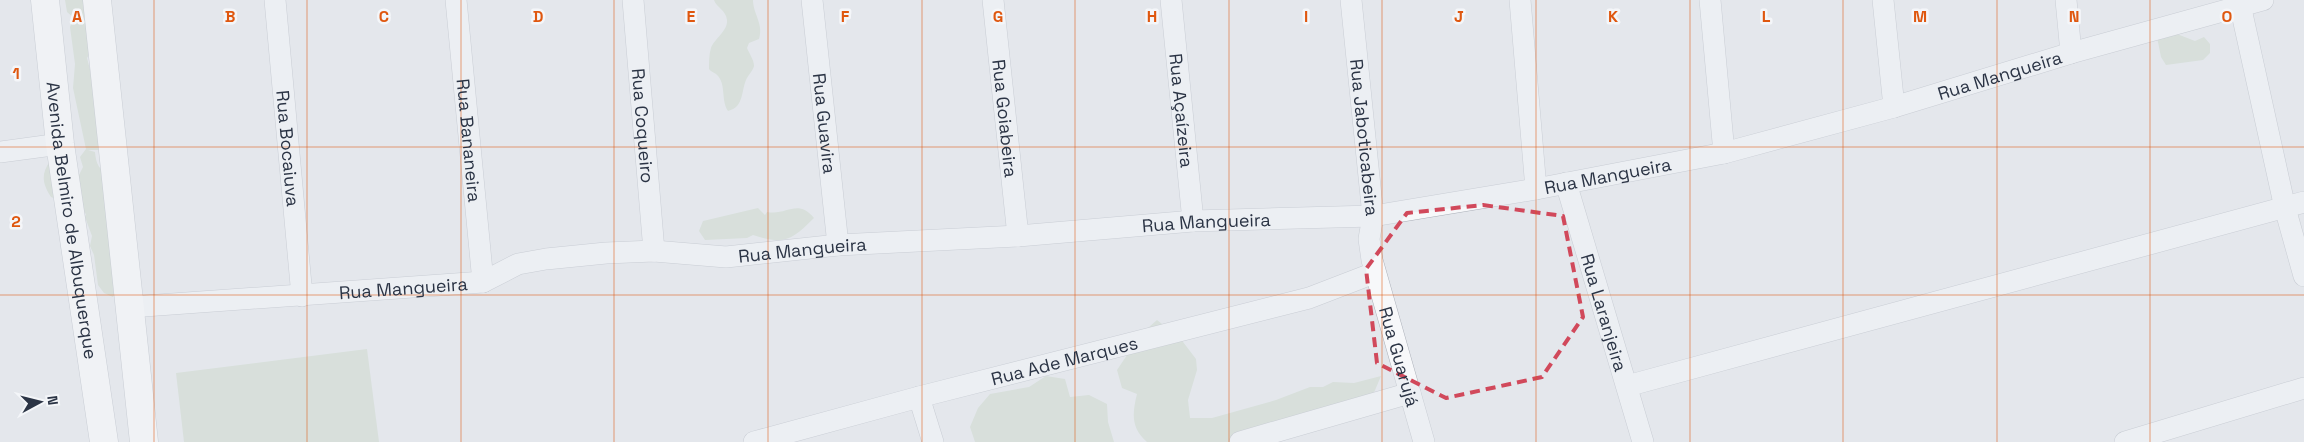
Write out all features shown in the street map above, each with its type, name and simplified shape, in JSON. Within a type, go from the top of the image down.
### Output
[{"type":"main road","name":"Avenida Belmiro de Albuquerque","points":[[45,0],[60,144],[104,442]]},
{"type":"main road","points":[[97,0],[144,442]]},
{"type":"street","name":"Rua Bocaiuva","points":[[275,0],[302,296]]},
{"type":"street","name":"Rua Bananeira","points":[[456,0],[483,282]]},
{"type":"street","name":"Rua Coqueiro","points":[[633,0],[654,251]]},
{"type":"street","name":"Rua Guavira","points":[[812,0],[838,245]]},
{"type":"street","name":"Rua Goiabeira","points":[[993,0],[1018,236]]},
{"type":"street","name":"Rua Açaízeira","points":[[1171,0],[1194,221]]},
{"type":"street","name":"Rua Jaboticabeira","points":[[1351,0],[1373,216],[1369,239],[1374,273]]},
{"type":"street","points":[[1520,0],[1536,189]]},
{"type":"street","points":[[1710,0],[1724,153]]},
{"type":"street","points":[[1883,0],[1894,107]]},
{"type":"street","points":[[2066,0],[2071,53]]},
{"type":"street","name":"Rua Mangueira","points":[[130,307],[483,282],[518,264],[546,259],[654,251],[726,257],[838,245],[1018,236],[1194,221],[1373,216],[1536,189],[1724,153],[1894,107],[2240,3],[2263,0]]},
{"type":"street","points":[[2240,3],[2294,205],[2304,276]]},
{"type":"street","points":[[0,152],[60,144]]},
{"type":"street","name":"Rua Laranjeira","points":[[1566,183],[1643,442]]},
{"type":"street","points":[[1627,386],[2294,205]]},
{"type":"street","name":"Rua Guarujá","points":[[1374,273],[1424,442]]},
{"type":"street","name":"Rua Ade Marques","points":[[754,442],[919,397],[1309,298],[1374,273]]},
{"type":"street","points":[[2125,442],[2304,388]]},
{"type":"street","points":[[1240,442],[1410,393]]},
{"type":"street","points":[[919,397],[933,442]]},
{"type":"highlighted area","points":[[1483,205],[1563,216],[1583,317],[1542,377],[1446,398],[1377,363],[1366,269],[1407,213]]},
{"type":"green space","points":[[65,0],[89,0],[96,42],[87,58],[94,85],[93,95],[97,103],[106,150],[88,150],[95,152],[99,166],[110,175],[117,288],[113,297],[104,293],[98,285],[94,255],[90,246],[92,236],[85,217],[86,214],[70,201],[61,201],[51,197],[44,183],[45,170],[50,161],[69,158],[79,175],[83,167],[80,157],[86,149],[73,88],[75,64],[70,27],[74,18],[67,12]]},
{"type":"green space","points":[[714,0],[753,0],[760,29],[759,39],[749,43],[747,48],[754,66],[746,80],[739,103],[728,111],[720,80],[709,69],[711,48],[727,24],[725,14]]},
{"type":"green space","points":[[2177,34],[2195,41],[2204,37],[2210,44],[2210,53],[2203,60],[2166,65],[2161,57],[2157,37]]},
{"type":"green space","points":[[758,208],[765,215],[767,212],[774,213],[797,208],[808,212],[814,218],[793,236],[780,240],[753,235],[747,238],[705,240],[699,231],[703,221]]},
{"type":"green space","points":[[1157,320],[1180,338],[1196,359],[1197,370],[1188,400],[1190,418],[1212,418],[1276,400],[1310,387],[1323,387],[1333,382],[1354,383],[1381,376],[1373,395],[1232,442],[1147,442],[1135,426],[1134,408],[1137,394],[1122,388],[1117,370],[1141,334]]},
{"type":"green space","points":[[367,349],[379,442],[184,442],[176,373]]},
{"type":"green space","points":[[1046,376],[1065,379],[1070,397],[1089,395],[1107,404],[1108,422],[1114,442],[975,442],[970,427],[978,408],[990,394],[1029,387]]}]
